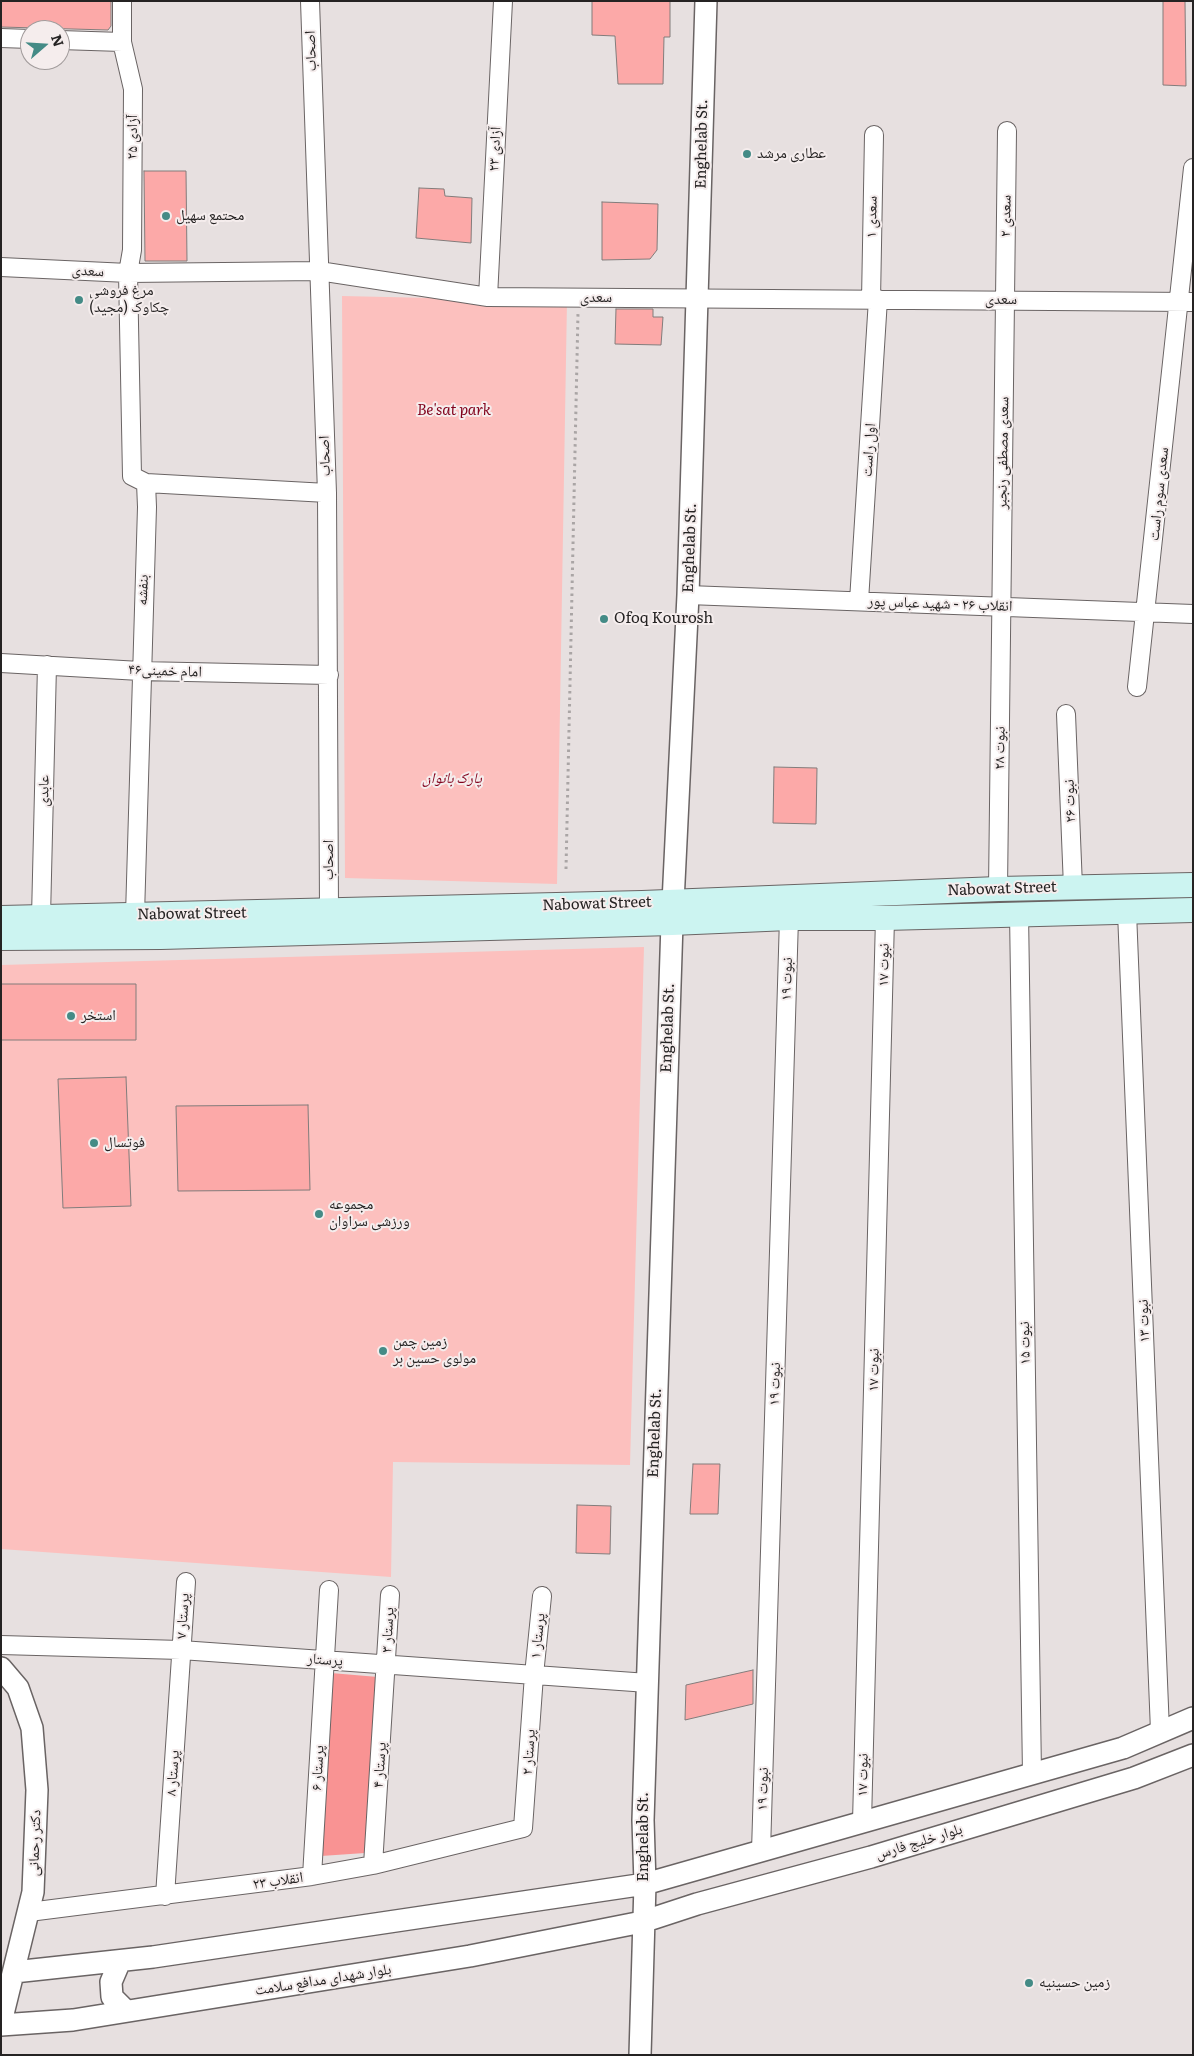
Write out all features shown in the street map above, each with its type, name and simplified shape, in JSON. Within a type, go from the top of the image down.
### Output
[{"type":"main road","name":"Nabowat Street","points":[[673,912],[1003,889],[1193,885]]},
{"type":"main road","points":[[1003,889],[1013,913]]},
{"type":"main road","name":"Nabowat Street","points":[[1,938],[642,903],[673,912],[789,918],[885,918],[1013,913],[1193,910]]},
{"type":"main road","name":"Nabowat Street","points":[[1,918],[135,915],[329,921]]},
{"type":"street","name":"آزادی ۲۵","points":[[122,1],[122,42],[133,89],[132,250],[128,273]]},
{"type":"street","name":"اصحاب","points":[[310,1],[326,493],[329,675],[329,921]]},
{"type":"street","name":"آزادی ۲۳","points":[[488,297],[503,1]]},
{"type":"street","name":"Enghelab St.","points":[[640,2055],[644,1884],[643,1820],[673,912],[688,595],[699,298],[706,1]]},
{"type":"street","points":[[1,38],[20,39]]},
{"type":"street","points":[[70,40],[122,42]]},
{"type":"street","name":"سعدی ۲","points":[[1005,300],[1007,131]]},
{"type":"street","name":"سعدی ۱","points":[[874,134],[874,300]]},
{"type":"street","name":"سعدی سوم راست","points":[[1138,687],[1145,612],[1186,302],[1193,168]]},
{"type":"street","name":"سعدی","points":[[1,267],[128,273],[319,271],[488,297],[1186,302]]},
{"type":"street","points":[[128,273],[132,476],[146,483],[326,493]]},
{"type":"street","name":"اول راست","points":[[859,602],[874,300]]},
{"type":"street","name":"سعدی مصطفی رنجبر","points":[[1001,607],[1005,300]]},
{"type":"street","name":"بنفشه","points":[[135,915],[146,483]]},
{"type":"street","name":"انقلاب ۲۶ - شهید عباس پور","points":[[688,595],[1193,614]]},
{"type":"street","name":"نبوت ۲۸","points":[[1001,607],[1003,889]]},
{"type":"street","name":"امام خمینی۴۶","points":[[1,662],[140,671],[329,675]]},
{"type":"street","name":"عابدی","points":[[41,917],[47,665]]},
{"type":"street","name":"نبوت ۲۶","points":[[1066,714],[1073,887]]},
{"type":"street","name":"نبوت ۱۳","points":[[1127,912],[1160,1731]]},
{"type":"street","name":"نبوت ۱۵","points":[[1013,913],[1032,1774]]},
{"type":"street","name":"نبوت ۱۹","points":[[761,1851],[789,918]]},
{"type":"street","name":"نبوت ۱۷","points":[[862,1822],[885,918]]},
{"type":"street","name":"پرستار ۷","points":[[181,1650],[186,1582]]},
{"type":"street","name":"پرستار ۶","points":[[312,1876],[329,1590]]},
{"type":"street","name":"پرستار ۳","points":[[387,1665],[390,1595]]},
{"type":"street","name":"پرستار ۱","points":[[534,1675],[542,1596]]},
{"type":"street","name":"پرستار","points":[[1,1645],[181,1650],[648,1683]]},
{"type":"street","name":"پرستار ۸","points":[[165,1896],[181,1650]]},
{"type":"street","name":"پرستار ۴","points":[[373,1865],[387,1665]]},
{"type":"street","name":"دکتر رحمانی","points":[[1,1668],[18,1688],[32,1728],[37,1790],[33,1892],[1,2024]]},
{"type":"street","name":"پرستار ۲","points":[[523,1828],[534,1675]]},
{"type":"street","points":[[14,1972],[120,1960],[644,1884],[1123,1748],[1193,1718]]},
{"type":"street","name":"بلوار خلیج فارس","points":[[642,1922],[1134,1778],[1193,1755]]},
{"type":"street","name":"انقلاب ۲۳","points":[[29,1912],[312,1876],[373,1865],[523,1828]]},
{"type":"street","name":"بلوار شهدای مدافع سلامت","points":[[1,2024],[73,2020],[470,1956],[642,1922]]},
{"type":"street","points":[[120,1960],[112,1982],[112,1997],[126,2011]]},
{"type":"path","points":[[566,868],[578,298]]},
{"type":"green space","name":"Be'sat park","points":[[342,296],[567,301],[557,884],[345,878]]},
{"type":"green space","name":"مجموعه ورزشی سراوان","points":[[644,947],[630,1465],[393,1462],[391,1577],[1,1549],[1,965]]},
{"type":"shaded area","points":[[331,1673],[378,1677],[365,1853],[321,1856]]},
{"type":"building","points":[[1,1],[111,1],[111,26],[108,30],[70,29],[70,20],[20,20],[20,28],[1,27]]},
{"type":"building","points":[[592,1],[670,1],[670,37],[664,37],[663,84],[618,84],[615,36],[592,35]]},
{"type":"building","points":[[1163,1],[1185,1],[1186,86],[1163,85]]},
{"type":"building","name":"محتمع سهیل","points":[[144,171],[186,171],[187,261],[145,261]]},
{"type":"building","points":[[419,188],[444,189],[445,196],[472,198],[471,243],[416,238]]},
{"type":"building","points":[[602,202],[658,204],[657,250],[650,259],[602,260]]},
{"type":"building","points":[[616,309],[653,309],[653,317],[663,317],[661,345],[615,344]]},
{"type":"building","points":[[774,767],[817,768],[816,824],[773,823]]},
{"type":"building","points":[[1,984],[136,984],[136,1040],[1,1040]]},
{"type":"building","name":"فوتسال","points":[[126,1077],[131,1206],[63,1208],[58,1079]]},
{"type":"building","points":[[308,1105],[310,1190],[178,1191],[176,1106]]},
{"type":"building","points":[[693,1464],[720,1464],[718,1514],[690,1514]]},
{"type":"building","points":[[577,1505],[611,1506],[610,1554],[576,1553]]},
{"type":"building","points":[[753,1670],[753,1704],[685,1720],[686,1685]]},
{"type":"place","name":"عطاری مرشد","points":[[747,154]]},
{"type":"place","name":"محتمع سهیل","points":[[166,216]]},
{"type":"place","name":"مرغ فروشی چکاوک (مجید)","points":[[79,300]]},
{"type":"place","name":"Ofoq Kourosh","points":[[604,619]]},
{"type":"place","name":"استخر","points":[[71,1016]]},
{"type":"place","name":"فوتسال","points":[[94,1143]]},
{"type":"place","name":"مجموعه ورزشی سراوان","points":[[319,1214]]},
{"type":"place","name":"زمین چمن مولوی حسین بر","points":[[383,1351]]},
{"type":"place","name":"زمین حسینیه","points":[[1029,1983]]},
{"type":"park label","name":"پارک بانوان","points":[[452,779]]}]
